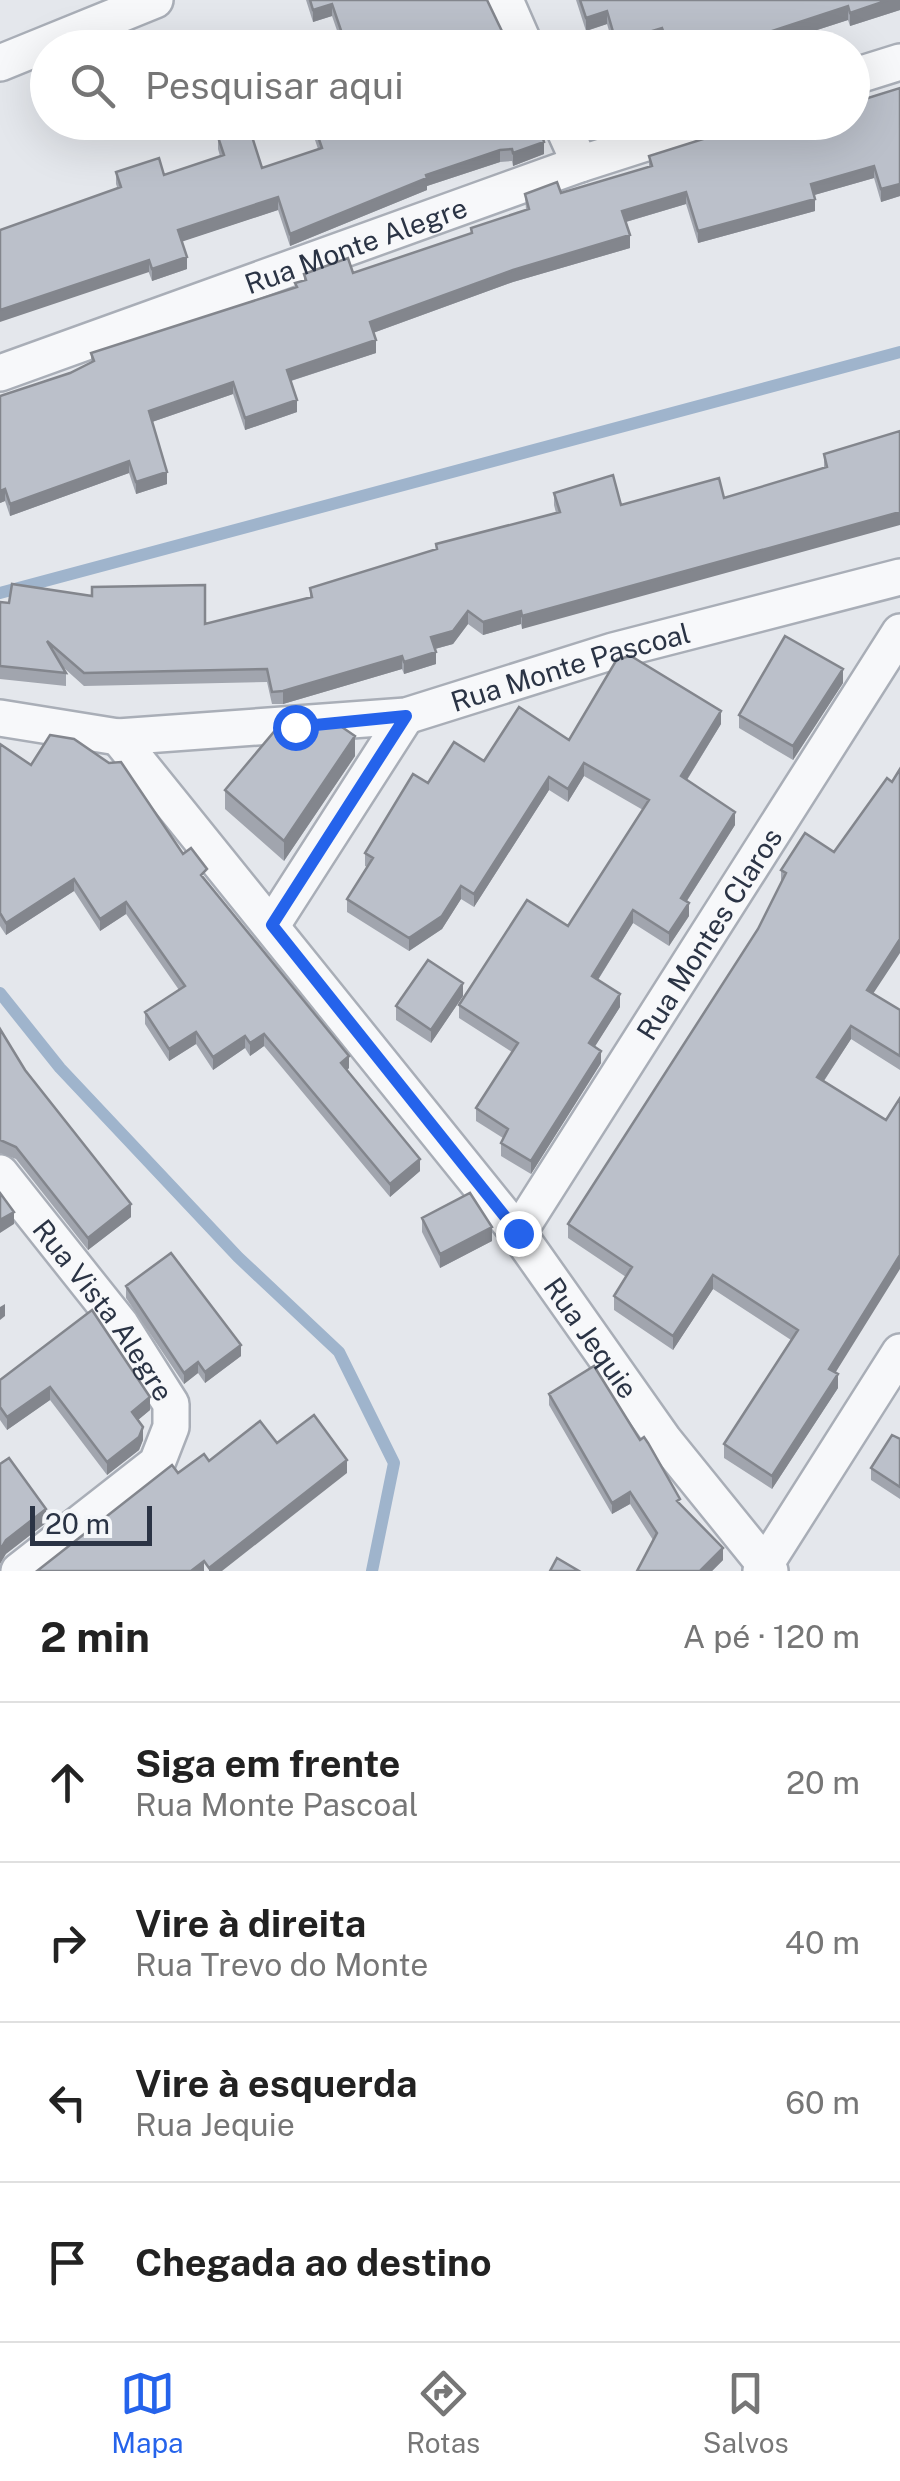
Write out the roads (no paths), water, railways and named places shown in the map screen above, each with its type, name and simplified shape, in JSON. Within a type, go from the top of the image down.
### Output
[{"type":"street","points":[[81,30],[155,0]]},
{"type":"street","points":[[505,0],[518,30]]},
{"type":"street","points":[[0,63],[30,51]]},
{"type":"street","points":[[870,71],[900,62]]},
{"type":"street","points":[[569,140],[580,164]]},
{"type":"street","name":"Rua Monte Alegre","points":[[0,373],[655,140]]},
{"type":"street","name":"Rua Monte Pascoal","points":[[0,718],[118,737],[406,716],[613,651],[900,577]]},
{"type":"street","name":"Rua Montes Claros","points":[[518,1233],[900,632]]},
{"type":"street","points":[[272,925],[406,716]]},
{"type":"street","name":"Rua Jequie","points":[[118,737],[518,1233],[664,1440],[765,1569]]},
{"type":"street","name":"Rua Vista Alegre","points":[[0,1173],[121,1325],[171,1404],[172,1427],[157,1462],[142,1479],[20,1571]]},
{"type":"street","points":[[765,1569],[900,1352]]},
{"type":"waterway","points":[[0,593],[900,352]]},
{"type":"waterway","points":[[0,993],[60,1068],[238,1257],[339,1352],[394,1463],[372,1571]]}]
